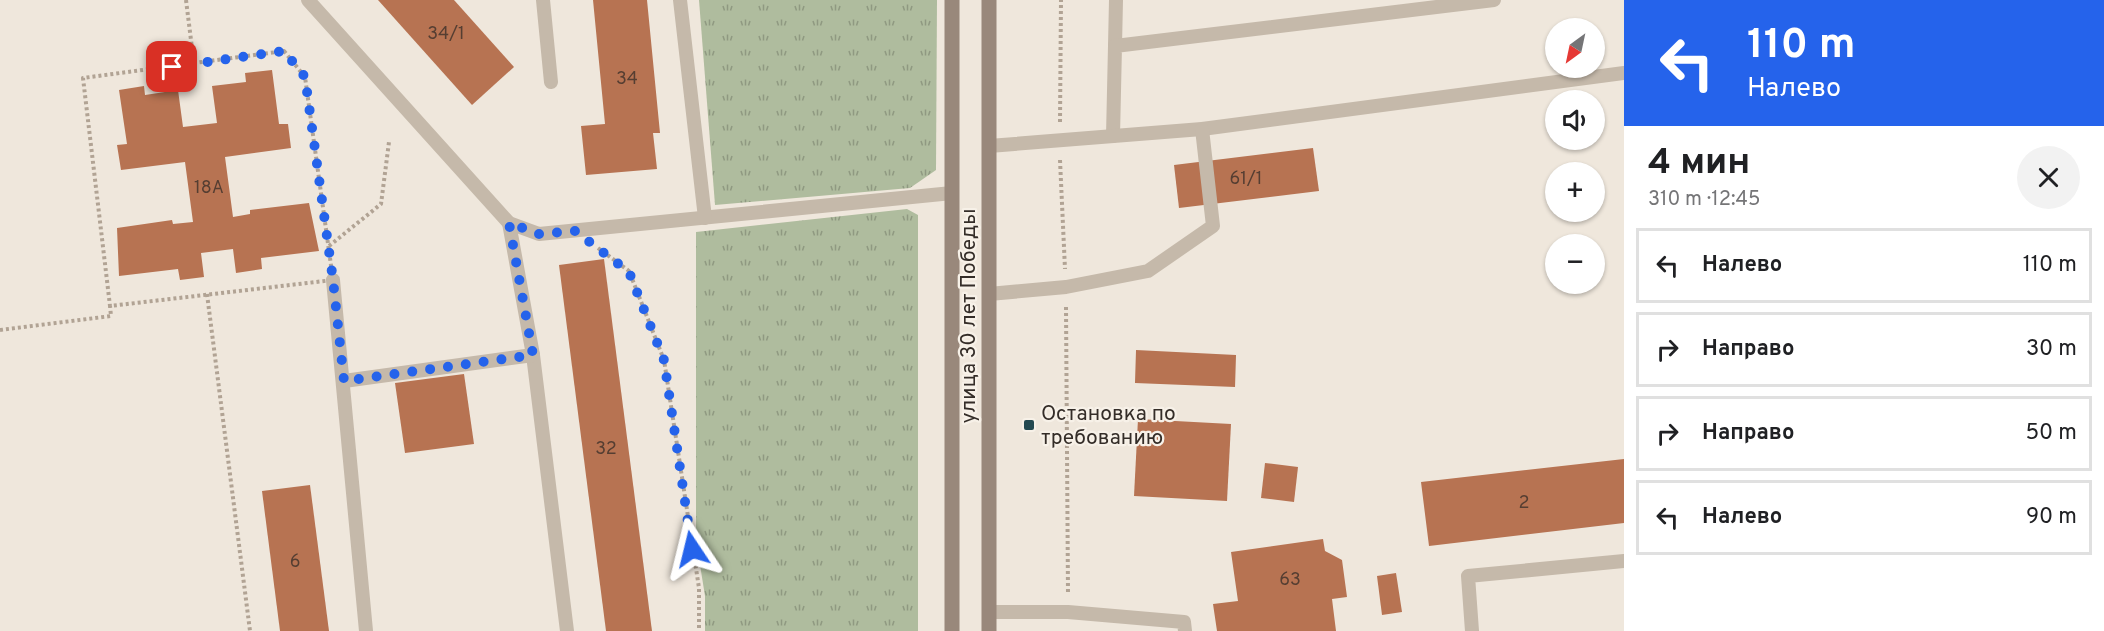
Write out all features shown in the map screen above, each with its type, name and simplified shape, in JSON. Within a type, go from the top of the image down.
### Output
[{"type":"main road","points":[[952,0],[952,631]]},
{"type":"main road","name":"улица 30 лет Победы","points":[[989,0],[989,631]]},
{"type":"lane","points":[[308,0],[509,223],[539,234],[952,193]]},
{"type":"lane","points":[[543,0],[551,82]]},
{"type":"lane","points":[[680,0],[705,218]]},
{"type":"lane","points":[[1113,136],[1116,0]]},
{"type":"lane","points":[[1115,46],[1494,0]]},
{"type":"lane","points":[[989,146],[1202,129],[1624,73]]},
{"type":"lane","points":[[989,294],[1066,287],[1148,271],[1213,226],[1202,129]]},
{"type":"lane","points":[[509,223],[533,355],[567,631]]},
{"type":"lane","points":[[333,280],[344,381],[346,439],[366,631]]},
{"type":"lane","points":[[344,381],[533,355]]},
{"type":"lane","points":[[1472,631],[1468,576],[1624,561]]},
{"type":"lane","points":[[989,612],[1068,612],[1184,622],[1185,631]]},
{"type":"path","points":[[186,0],[194,64]]},
{"type":"path","points":[[1061,0],[1060,142],[1066,287],[1068,612]]},
{"type":"path","points":[[0,330],[111,316],[83,78],[284,51],[305,77],[333,280],[110,306]]},
{"type":"path","points":[[329,246],[381,204],[389,142]]},
{"type":"path","points":[[575,231],[629,272],[664,360],[699,588],[699,631]]},
{"type":"path","points":[[207,294],[250,631]]},
{"type":"green space","points":[[699,0],[937,0],[936,170],[910,188],[715,205]]},
{"type":"green space","points":[[907,209],[918,215],[918,631],[705,631],[705,596],[696,540],[696,232]]},
{"type":"building","points":[[378,0],[454,0],[514,67],[472,105]]},
{"type":"building","points":[[593,0],[647,0],[660,133],[653,133],[657,169],[586,175],[581,126],[605,124]]},
{"type":"building","points":[[272,70],[279,124],[288,124],[291,148],[225,157],[233,217],[250,214],[250,210],[309,203],[319,251],[261,258],[262,269],[236,273],[233,249],[201,253],[204,277],[180,280],[178,269],[119,276],[117,228],[172,220],[173,224],[193,222],[185,162],[121,170],[117,145],[127,144],[119,90],[144,86],[145,95],[178,90],[183,127],[217,123],[212,86],[246,82],[245,73]]},
{"type":"building","points":[[1313,148],[1319,191],[1179,208],[1174,165]]},
{"type":"building","points":[[604,259],[652,631],[606,631],[559,265]]},
{"type":"building","points":[[1136,350],[1236,355],[1235,387],[1135,383]]},
{"type":"building","points":[[464,374],[474,444],[405,453],[395,383]]},
{"type":"building","points":[[1138,419],[1231,424],[1227,501],[1134,496]]},
{"type":"building","points":[[1624,459],[1624,523],[1429,546],[1421,482]]},
{"type":"building","points":[[1265,463],[1298,467],[1294,502],[1261,498]]},
{"type":"building","points":[[310,485],[329,631],[280,631],[262,491]]},
{"type":"building","points":[[1323,539],[1325,551],[1342,560],[1347,597],[1332,599],[1336,631],[1217,631],[1213,604],[1238,601],[1231,552]]},
{"type":"building","points":[[1396,573],[1402,612],[1382,615],[1377,576]]},
{"type":"place","name":"Остановка по требованию","points":[[1029,425]]},
{"type":"route","points":[[172,67],[284,51],[305,77],[333,280],[344,381],[533,355],[509,223],[539,234],[575,231],[629,272],[664,360],[692,549]]}]
